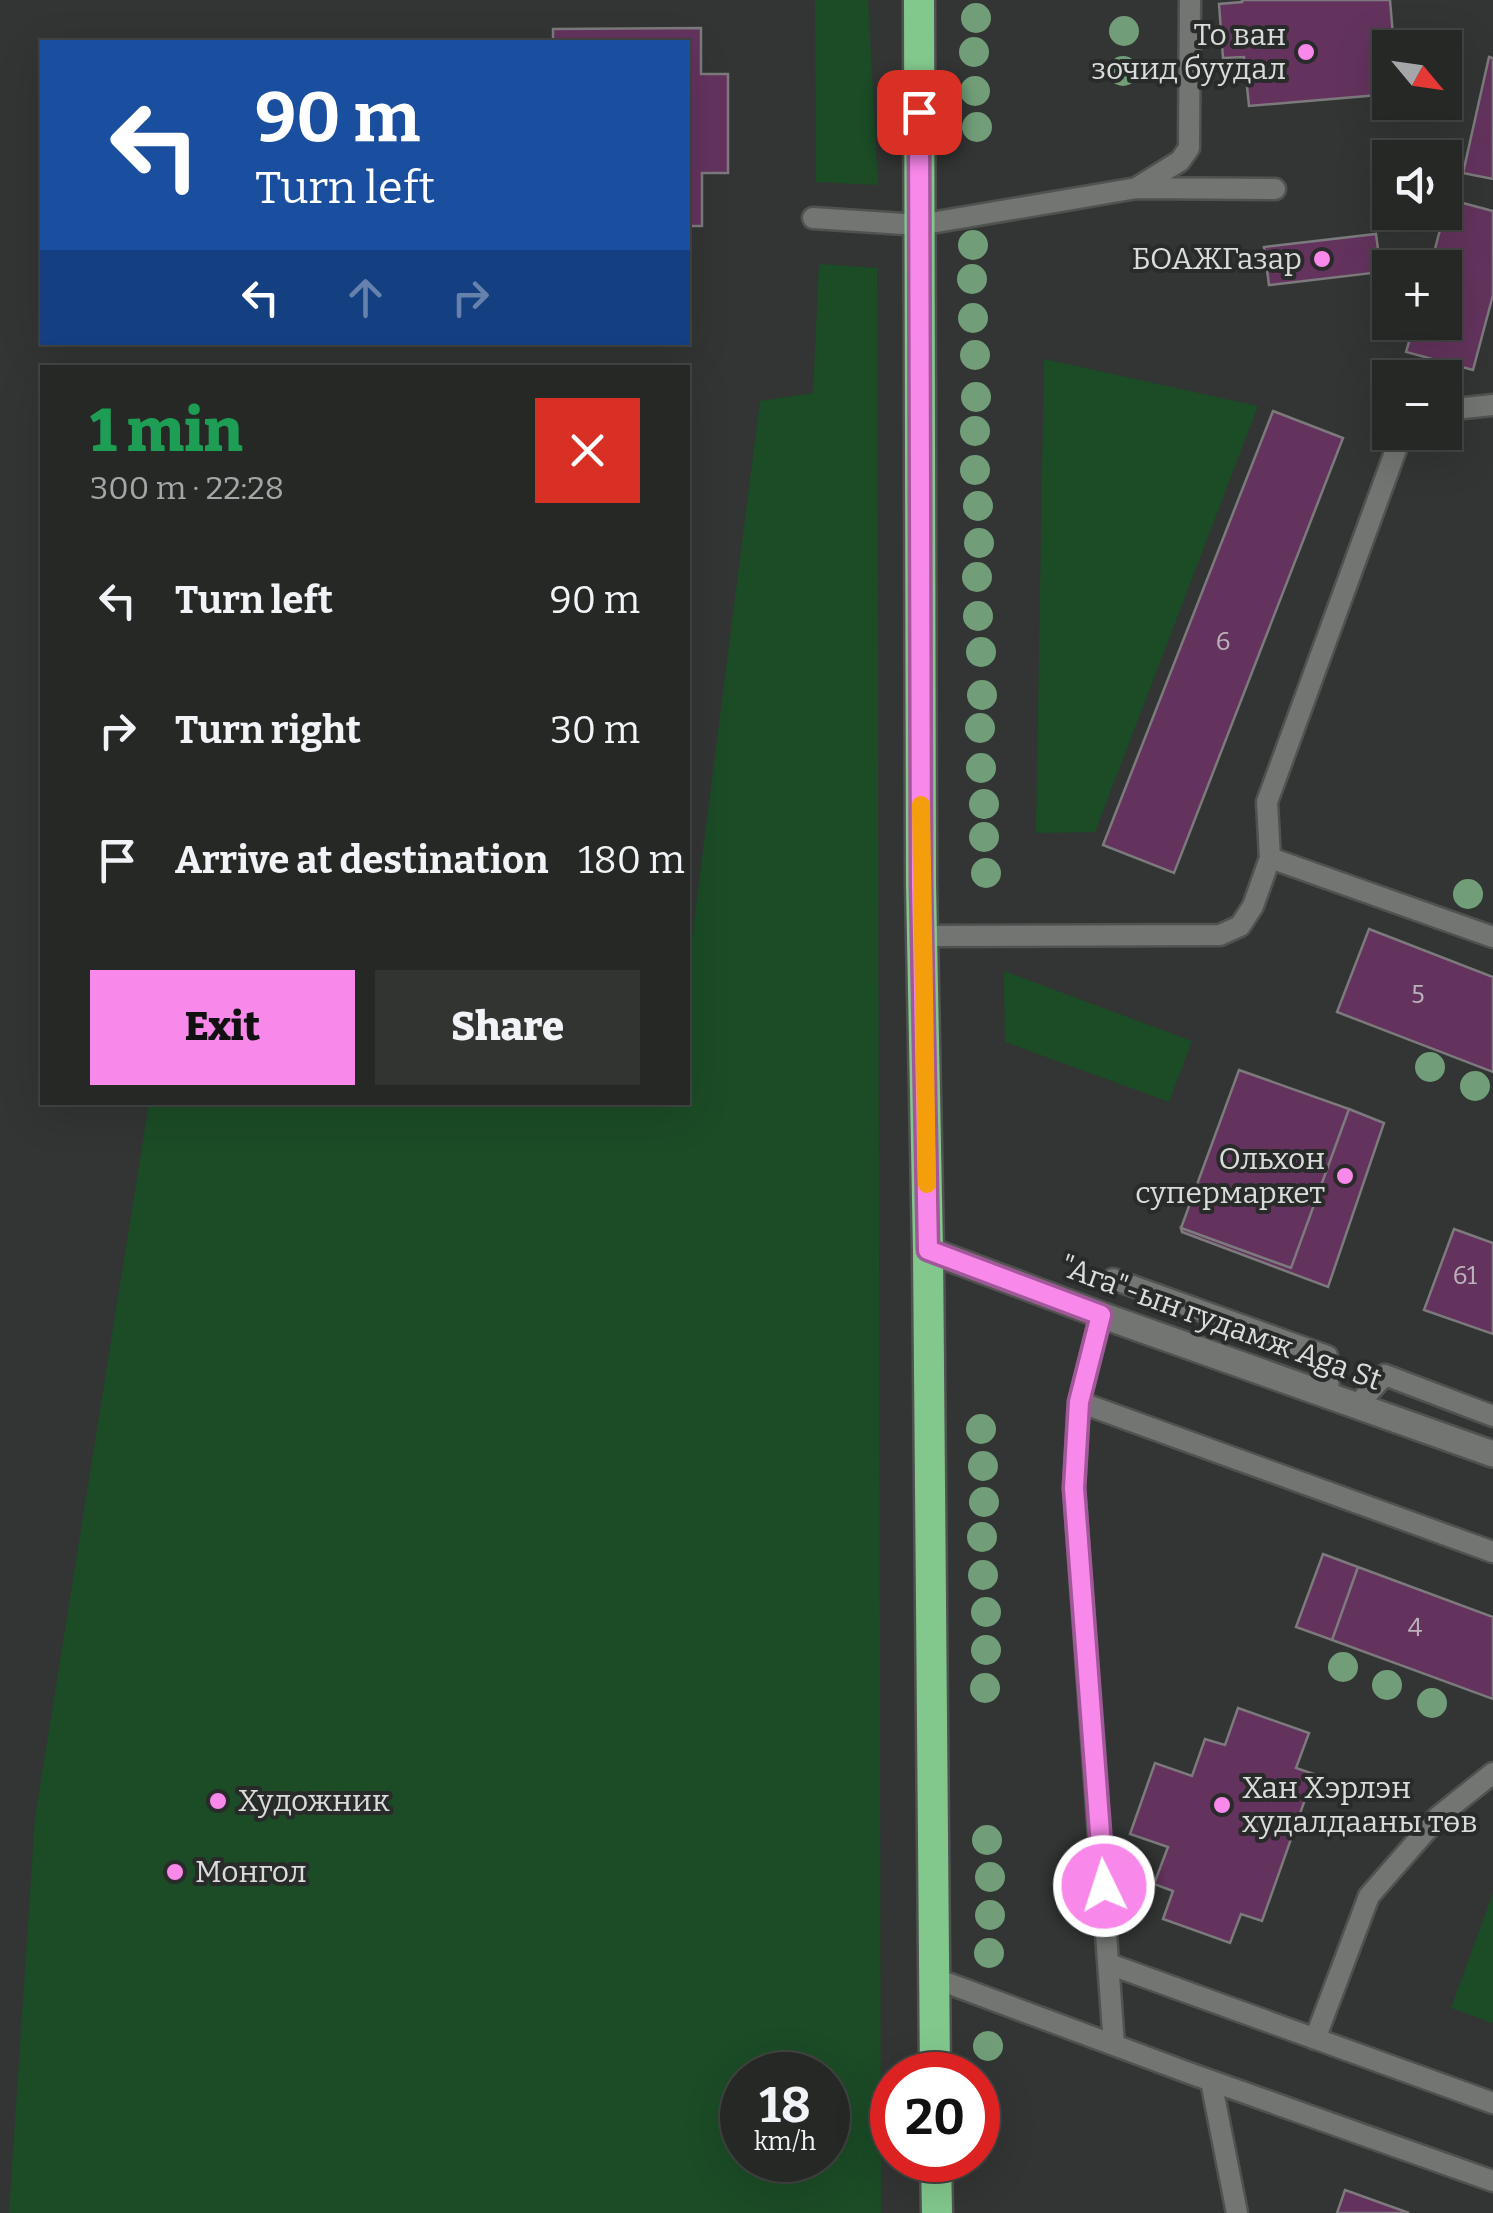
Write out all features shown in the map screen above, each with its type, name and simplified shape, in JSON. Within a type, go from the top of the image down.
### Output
[{"type":"highway","points":[[919,0],[922,936],[935,2052]]},
{"type":"highway","points":[[936,2182],[937,2213]]},
{"type":"street","name":"\"Ага\"-ын гудамж Aga St","points":[[928,1250],[1493,1454]]},
{"type":"lane","points":[[1137,188],[1180,161],[1189,148],[1190,0]]},
{"type":"lane","points":[[813,218],[920,224],[1137,188],[1275,189]]},
{"type":"lane","points":[[1462,408],[1493,405]]},
{"type":"lane","points":[[922,936],[1220,934],[1240,926],[1253,906],[1270,858],[1267,802],[1396,450]]},
{"type":"lane","points":[[1270,858],[1493,936]]},
{"type":"lane","points":[[1113,1279],[1327,1356],[1330,1396]]},
{"type":"lane","points":[[1101,1315],[1079,1402],[1074,1488],[1114,2045]]},
{"type":"lane","points":[[1356,1406],[1385,1375],[1493,1416]]},
{"type":"lane","points":[[1079,1402],[1493,1552]]},
{"type":"lane","points":[[1315,2038],[1370,1896],[1439,1816],[1493,1773]]},
{"type":"lane","points":[[1109,1964],[1493,2103]]},
{"type":"lane","points":[[934,1978],[1493,2181]]},
{"type":"lane","points":[[1211,2081],[1237,2213]]},
{"type":"green space","points":[[815,0],[868,0],[878,185],[816,182]]},
{"type":"green space","points":[[819,264],[877,268],[881,2052],[870,2052],[870,2182],[881,2182],[881,2213],[9,2213],[35,1818],[149,1105],[690,1105],[690,953],[760,401],[813,393]]},
{"type":"green space","points":[[1044,359],[1258,406],[1095,832],[1036,833]]},
{"type":"green space","points":[[1004,971],[1192,1041],[1169,1102],[1005,1042]]},
{"type":"green space","points":[[1493,1893],[1493,2023],[1451,2008]]},
{"type":"building","name":"То ван зочид буудал","points":[[1390,0],[1392,30],[1372,30],[1372,96],[1249,106],[1244,57],[1223,58],[1219,4]]},
{"type":"building","points":[[701,28],[701,74],[728,74],[728,173],[702,173],[702,226],[690,226],[690,40],[553,40],[553,29]]},
{"type":"building","points":[[1489,57],[1493,58],[1493,179],[1463,173]]},
{"type":"building","points":[[1462,203],[1493,211],[1493,295],[1473,370],[1462,367],[1462,360],[1436,360],[1406,352],[1410,340],[1462,340],[1462,250],[1435,250],[1440,230],[1462,230]]},
{"type":"building","name":"БОАЖГазар","points":[[1376,234],[1378,250],[1372,250],[1372,273],[1269,285],[1264,247]]},
{"type":"building","points":[[1273,411],[1343,438],[1174,873],[1103,845]]},
{"type":"building","points":[[1369,929],[1493,977],[1493,1072],[1337,1012]]},
{"type":"building","points":[[1239,1070],[1349,1109],[1291,1268],[1181,1228]]},
{"type":"building","name":"Ольхон супермаркет","points":[[1349,1109],[1384,1123],[1328,1287],[1182,1232],[1181,1228],[1291,1268]]},
{"type":"building","points":[[1454,1229],[1493,1243],[1493,1334],[1424,1310]]},
{"type":"building","points":[[1323,1554],[1358,1567],[1332,1640],[1296,1627]]},
{"type":"building","points":[[1358,1567],[1493,1617],[1493,1699],[1332,1640]]},
{"type":"building","name":"Хан Хэрлэн худалдааны төв","points":[[1238,1708],[1309,1733],[1296,1768],[1314,1774],[1262,1921],[1241,1914],[1230,1943],[1163,1919],[1173,1891],[1154,1884],[1168,1847],[1130,1834],[1155,1763],[1192,1776],[1205,1739],[1225,1745]]},
{"type":"building","points":[[1345,2190],[1409,2213],[1337,2213]]},
{"type":"slow traffic","points":[[921,805],[927,1184]]},
{"type":"place","name":"То ван зочид буудал","points":[[1306,52]]},
{"type":"place","name":"БОАЖГазар","points":[[1322,259]]},
{"type":"place","name":"Ольхон супермаркет","points":[[1345,1176]]},
{"type":"place","name":"Художник","points":[[218,1801]]},
{"type":"place","name":"Хан Хэрлэн худалдааны төв","points":[[1222,1805]]},
{"type":"place","name":"Монгол","points":[[175,1872]]},
{"type":"route","points":[[919,112],[921,884],[928,1250],[1101,1315],[1079,1402],[1074,1488],[1104,1886]]}]
